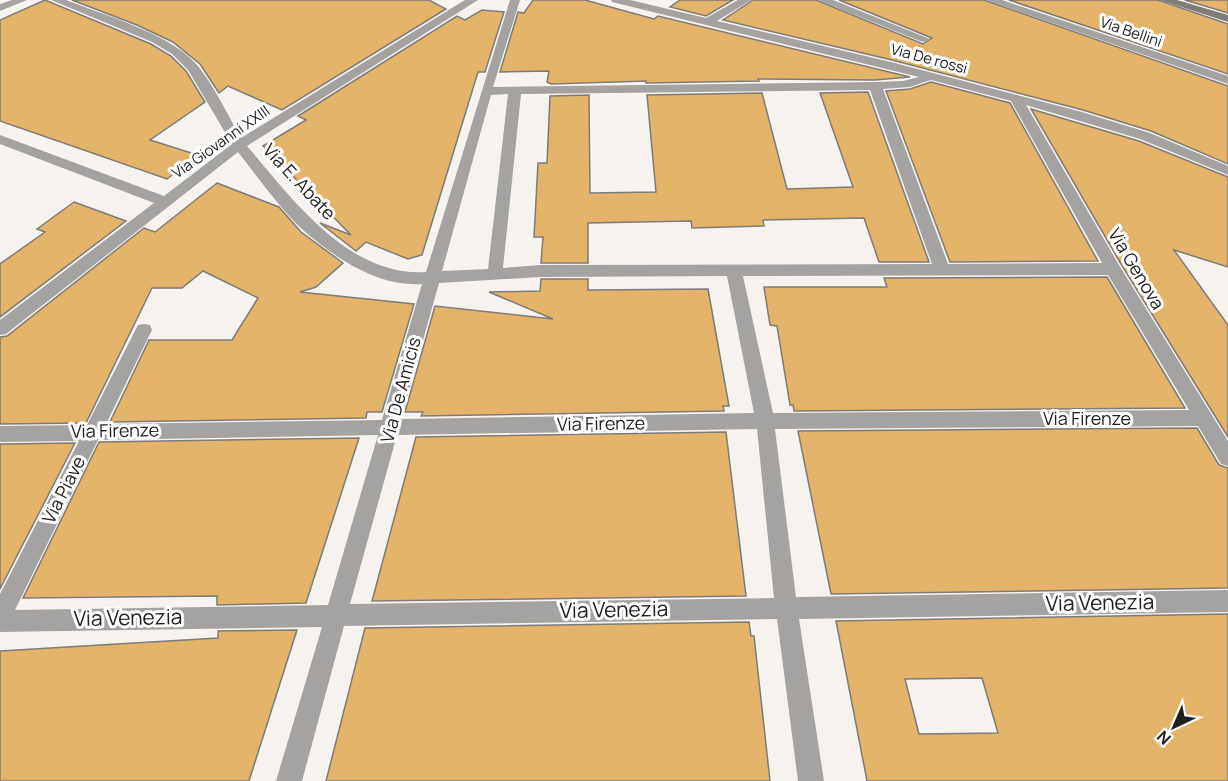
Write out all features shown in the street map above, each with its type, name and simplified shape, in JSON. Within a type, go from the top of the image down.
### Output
[{"type":"street","points":[[0,8],[22,0]]},
{"type":"street","name":"Via E. Abate","points":[[56,0],[156,40],[176,51],[193,68],[239,145],[308,226],[358,262],[385,274],[411,279],[495,273],[1113,268]]},
{"type":"street","name":"Via Giovanni XXIII","points":[[0,329],[239,145],[473,0]]},
{"type":"street","name":"Via De Amicis","points":[[290,781],[432,278],[515,0]]},
{"type":"street","name":"Via De rossi","points":[[616,0],[1015,98],[1145,136],[1228,171]]},
{"type":"street","points":[[707,22],[746,0]]},
{"type":"street","points":[[823,0],[924,39]]},
{"type":"street","name":"Via Bellini","points":[[991,0],[1228,80]]},
{"type":"street","points":[[1165,0],[1228,20]]},
{"type":"street","points":[[486,91],[875,86],[912,83],[922,81],[929,76]]},
{"type":"street","points":[[875,86],[942,269]]},
{"type":"street","points":[[495,273],[515,90]]},
{"type":"street","name":"Via Genova","points":[[1015,98],[1113,268],[1228,458]]},
{"type":"street","points":[[0,139],[166,202]]},
{"type":"street","points":[[734,271],[765,421],[786,607],[811,781]]},
{"type":"street","name":"Via Piave","points":[[0,619],[144,330]]},
{"type":"street","name":"Via Firenze","points":[[0,434],[765,421],[1203,418]]},
{"type":"street","name":"Via Venezia","points":[[0,619],[1228,602]]},
{"type":"building","points":[[45,0],[151,44],[171,56],[186,71],[205,102],[150,140],[198,155],[167,179],[0,121],[0,20]]},
{"type":"building","points":[[72,0],[429,0],[446,9],[282,110],[228,86],[219,93],[200,64],[173,42],[137,25]]},
{"type":"building","points":[[533,0],[585,0],[654,19],[658,16],[910,77],[875,80],[758,79],[759,81],[551,84],[547,82],[549,71],[500,72],[518,12],[524,13]]},
{"type":"building","points":[[680,0],[733,0],[706,16],[670,7]]},
{"type":"building","points":[[753,0],[816,0],[923,44],[932,38],[839,0],[984,0],[1228,86],[1228,164],[1151,131],[1083,110],[892,60],[723,20]]},
{"type":"building","points":[[1009,0],[1158,0],[1228,24],[1228,74]]},
{"type":"building","points":[[1185,0],[1228,0],[1228,13]]},
{"type":"building","points":[[482,10],[504,12],[485,72],[478,72],[422,255],[408,259],[366,242],[356,251],[320,223],[351,235],[263,146],[306,120],[298,116],[457,16],[465,20]]},
{"type":"building","points":[[931,82],[1010,103],[1098,261],[950,262],[886,91],[910,89]]},
{"type":"building","points":[[868,92],[929,262],[879,262],[864,218],[763,220],[764,226],[692,228],[691,221],[588,223],[588,263],[541,263],[543,237],[534,237],[538,163],[547,163],[550,96],[589,95],[590,193],[656,192],[647,95],[762,93],[787,189],[853,187],[820,93]]},
{"type":"building","points":[[1031,109],[1139,141],[1228,177],[1228,267],[1174,250],[1228,325],[1228,437],[1121,264]]},
{"type":"building","points":[[217,183],[279,207],[301,232],[343,263],[316,287],[300,292],[414,304],[382,412],[367,412],[366,418],[110,422],[149,340],[232,340],[258,298],[203,271],[182,288],[152,288],[86,423],[0,424],[0,337],[7,336],[144,228],[155,232]]},
{"type":"building","points":[[74,202],[126,221],[0,317],[0,264],[45,232],[37,229]]},
{"type":"building","points":[[1107,277],[1185,408],[794,411],[793,405],[790,405],[777,326],[770,325],[764,287],[887,287],[884,278]]},
{"type":"building","points":[[541,279],[588,279],[588,290],[708,289],[729,406],[723,406],[724,411],[421,416],[423,412],[405,412],[435,306],[553,319],[489,292],[540,291]]},
{"type":"building","points":[[1197,428],[1219,465],[1228,468],[1228,588],[831,594],[798,431]]},
{"type":"building","points":[[726,432],[746,596],[372,601],[416,437]]},
{"type":"building","points":[[359,438],[306,603],[217,605],[217,596],[23,598],[99,442]]},
{"type":"building","points":[[75,443],[0,589],[0,444]]},
{"type":"building","points":[[1228,614],[1228,781],[867,781],[836,621]],"holes":[[[982,678],[998,733],[919,734],[905,679]]]},
{"type":"building","points":[[749,622],[751,636],[754,636],[770,781],[326,781],[365,628]]},
{"type":"building","points":[[297,630],[249,781],[0,781],[0,651],[218,638],[218,631]]}]
